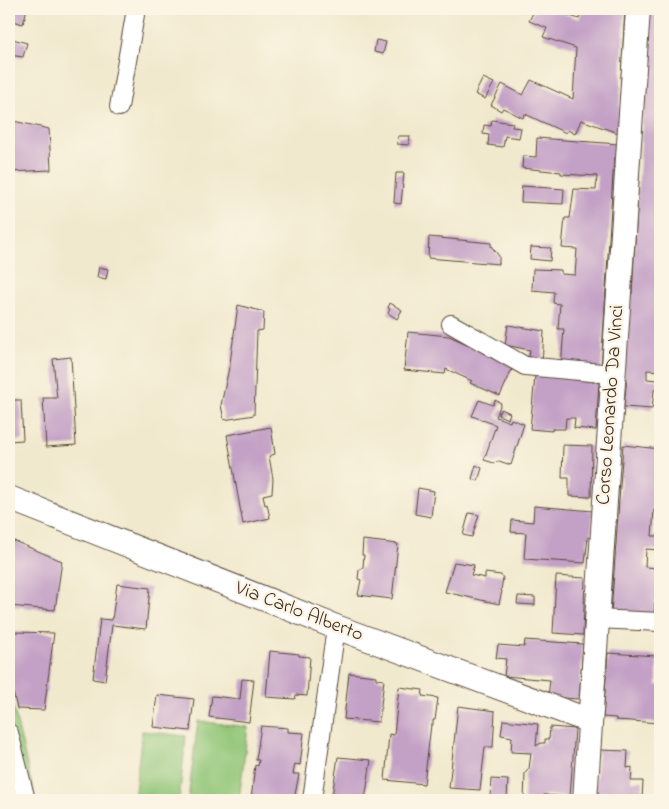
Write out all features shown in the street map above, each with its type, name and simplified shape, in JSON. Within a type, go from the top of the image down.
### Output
[{"type":"main road","name":"Corso Leonardo Da Vinci","points":[[585,800],[638,9]]},
{"type":"main road","name":"Via Carlo Alberto","points":[[9,498],[336,627],[590,721]]},
{"type":"street","points":[[119,107],[136,9]]},
{"type":"street","points":[[451,324],[525,366],[613,374]]},
{"type":"street","points":[[597,619],[660,622]]},
{"type":"street","points":[[312,800],[336,627]]},
{"type":"street","points":[[9,733],[26,800]]},
{"type":"green space","points":[[9,689],[32,786],[35,800],[9,800]]},
{"type":"green space","points":[[198,721],[248,727],[239,800],[188,800]]},
{"type":"green space","points":[[142,731],[186,736],[179,800],[134,800]]},
{"type":"building","points":[[9,9],[27,9],[23,24],[9,20]]},
{"type":"building","points":[[535,9],[550,9],[579,19],[583,9],[625,9],[618,133],[581,120],[575,134],[568,130],[566,133],[525,114],[523,118],[503,108],[501,111],[491,105],[502,84],[523,95],[531,80],[573,99],[576,48],[543,37],[547,28],[529,21]]},
{"type":"building","points":[[649,9],[660,9],[660,371],[647,370],[647,379],[658,380],[657,389],[654,390],[652,409],[624,407],[627,378],[624,378],[629,294],[632,294]]},
{"type":"building","points":[[9,38],[27,43],[23,57],[9,55]]},
{"type":"building","points":[[376,40],[386,42],[383,54],[374,52]]},
{"type":"building","points":[[483,78],[494,83],[485,99],[475,94]]},
{"type":"building","points":[[9,120],[49,129],[51,170],[9,172]]},
{"type":"building","points":[[492,120],[513,123],[512,127],[521,128],[519,138],[505,136],[503,147],[488,145],[489,135],[483,134],[484,125],[491,126]]},
{"type":"building","points":[[398,136],[410,136],[409,145],[397,144]]},
{"type":"building","points":[[537,138],[618,144],[617,159],[614,158],[601,370],[561,367],[564,329],[558,329],[560,304],[553,303],[554,292],[532,290],[533,269],[561,270],[561,274],[575,275],[577,249],[562,248],[565,218],[570,218],[574,189],[596,190],[597,176],[561,174],[561,172],[522,168],[523,156],[536,157]]},
{"type":"building","points":[[396,173],[404,173],[401,204],[394,203]]},
{"type":"building","points":[[522,186],[564,189],[563,204],[521,202]]},
{"type":"building","points":[[429,237],[491,243],[491,246],[499,256],[499,264],[428,258]]},
{"type":"building","points":[[531,247],[551,248],[550,261],[530,259]]},
{"type":"building","points":[[99,267],[108,269],[106,279],[97,277]]},
{"type":"building","points":[[390,303],[402,310],[397,319],[388,313]]},
{"type":"building","points":[[238,305],[264,312],[263,330],[257,331],[254,415],[224,420],[221,405],[230,363]]},
{"type":"building","points":[[508,325],[544,331],[542,365],[528,363],[530,350],[505,345]]},
{"type":"building","points":[[408,332],[449,336],[514,365],[500,396],[470,383],[472,381],[446,369],[445,374],[404,370]]},
{"type":"building","points":[[71,357],[76,445],[46,447],[43,398],[57,398],[53,359]]},
{"type":"building","points":[[535,376],[599,382],[596,430],[574,428],[575,418],[566,418],[565,429],[552,429],[552,431],[530,429]]},
{"type":"building","points":[[9,400],[21,400],[23,440],[9,441]]},
{"type":"building","points":[[479,400],[493,405],[495,400],[501,403],[496,417],[510,422],[511,419],[524,424],[511,465],[499,461],[494,463],[484,460],[496,425],[472,416]]},
{"type":"building","points":[[501,409],[510,413],[508,419],[498,415]]},
{"type":"building","points":[[271,427],[275,454],[269,456],[273,479],[272,493],[263,495],[270,518],[243,524],[227,435]]},
{"type":"building","points":[[563,445],[592,446],[591,497],[569,496],[569,478],[562,478]]},
{"type":"building","points":[[623,445],[660,449],[660,467],[658,467],[656,494],[660,495],[660,511],[654,510],[652,536],[660,536],[660,550],[646,549],[645,567],[658,568],[657,577],[660,577],[658,602],[655,602],[654,617],[611,613]]},
{"type":"building","points":[[476,465],[482,468],[478,481],[472,479]]},
{"type":"building","points":[[418,488],[434,491],[431,517],[415,514]]},
{"type":"building","points":[[534,506],[593,511],[591,538],[588,537],[585,563],[524,559],[526,533],[511,532],[512,520],[533,522]]},
{"type":"building","points":[[469,513],[479,515],[472,537],[463,535]]},
{"type":"building","points":[[9,539],[62,561],[55,610],[9,606]]},
{"type":"building","points":[[363,540],[398,544],[392,599],[358,595],[361,580],[358,579],[359,570],[363,567]]},
{"type":"building","points":[[454,562],[474,565],[471,575],[485,578],[485,573],[501,575],[503,578],[499,604],[445,592]]},
{"type":"building","points":[[556,576],[585,578],[583,635],[553,633]]},
{"type":"building","points":[[117,584],[150,588],[146,629],[112,625],[105,681],[93,679],[100,619],[112,620]]},
{"type":"building","points":[[518,596],[535,597],[535,605],[517,604]]},
{"type":"building","points":[[15,632],[54,633],[44,710],[17,709],[9,674],[9,637]]},
{"type":"building","points":[[525,640],[583,644],[579,699],[548,697],[550,680],[504,676],[506,659],[496,658],[498,645],[524,647]]},
{"type":"building","points":[[270,651],[310,657],[307,696],[296,695],[295,699],[266,697]]},
{"type":"building","points":[[608,653],[657,656],[657,685],[660,686],[660,723],[616,720],[616,718],[603,717]]},
{"type":"building","points":[[349,673],[376,676],[376,679],[384,680],[379,722],[344,719]]},
{"type":"building","points":[[242,679],[254,680],[249,722],[209,717],[212,696],[240,699]]},
{"type":"building","points":[[399,687],[423,690],[422,696],[438,698],[435,720],[433,720],[433,725],[431,725],[424,784],[385,780],[389,734],[394,735]]},
{"type":"building","points":[[157,695],[194,699],[190,731],[153,727]]},
{"type":"building","points":[[458,706],[495,711],[493,747],[485,747],[480,790],[449,788]]},
{"type":"building","points":[[503,720],[538,724],[536,746],[545,743],[545,739],[549,739],[550,727],[575,729],[570,797],[544,795],[543,800],[524,800],[525,773],[529,769],[531,753],[511,752],[512,737],[501,735]]},
{"type":"building","points":[[261,726],[288,728],[288,732],[304,733],[300,765],[295,764],[293,774],[299,774],[294,800],[251,800],[255,765],[258,766],[259,760],[256,760]]},
{"type":"building","points":[[598,750],[628,751],[627,768],[632,767],[631,781],[643,781],[642,800],[595,800]]},
{"type":"building","points":[[338,757],[371,760],[365,800],[332,796]]},
{"type":"building","points":[[491,779],[508,780],[507,799],[490,798]]}]
